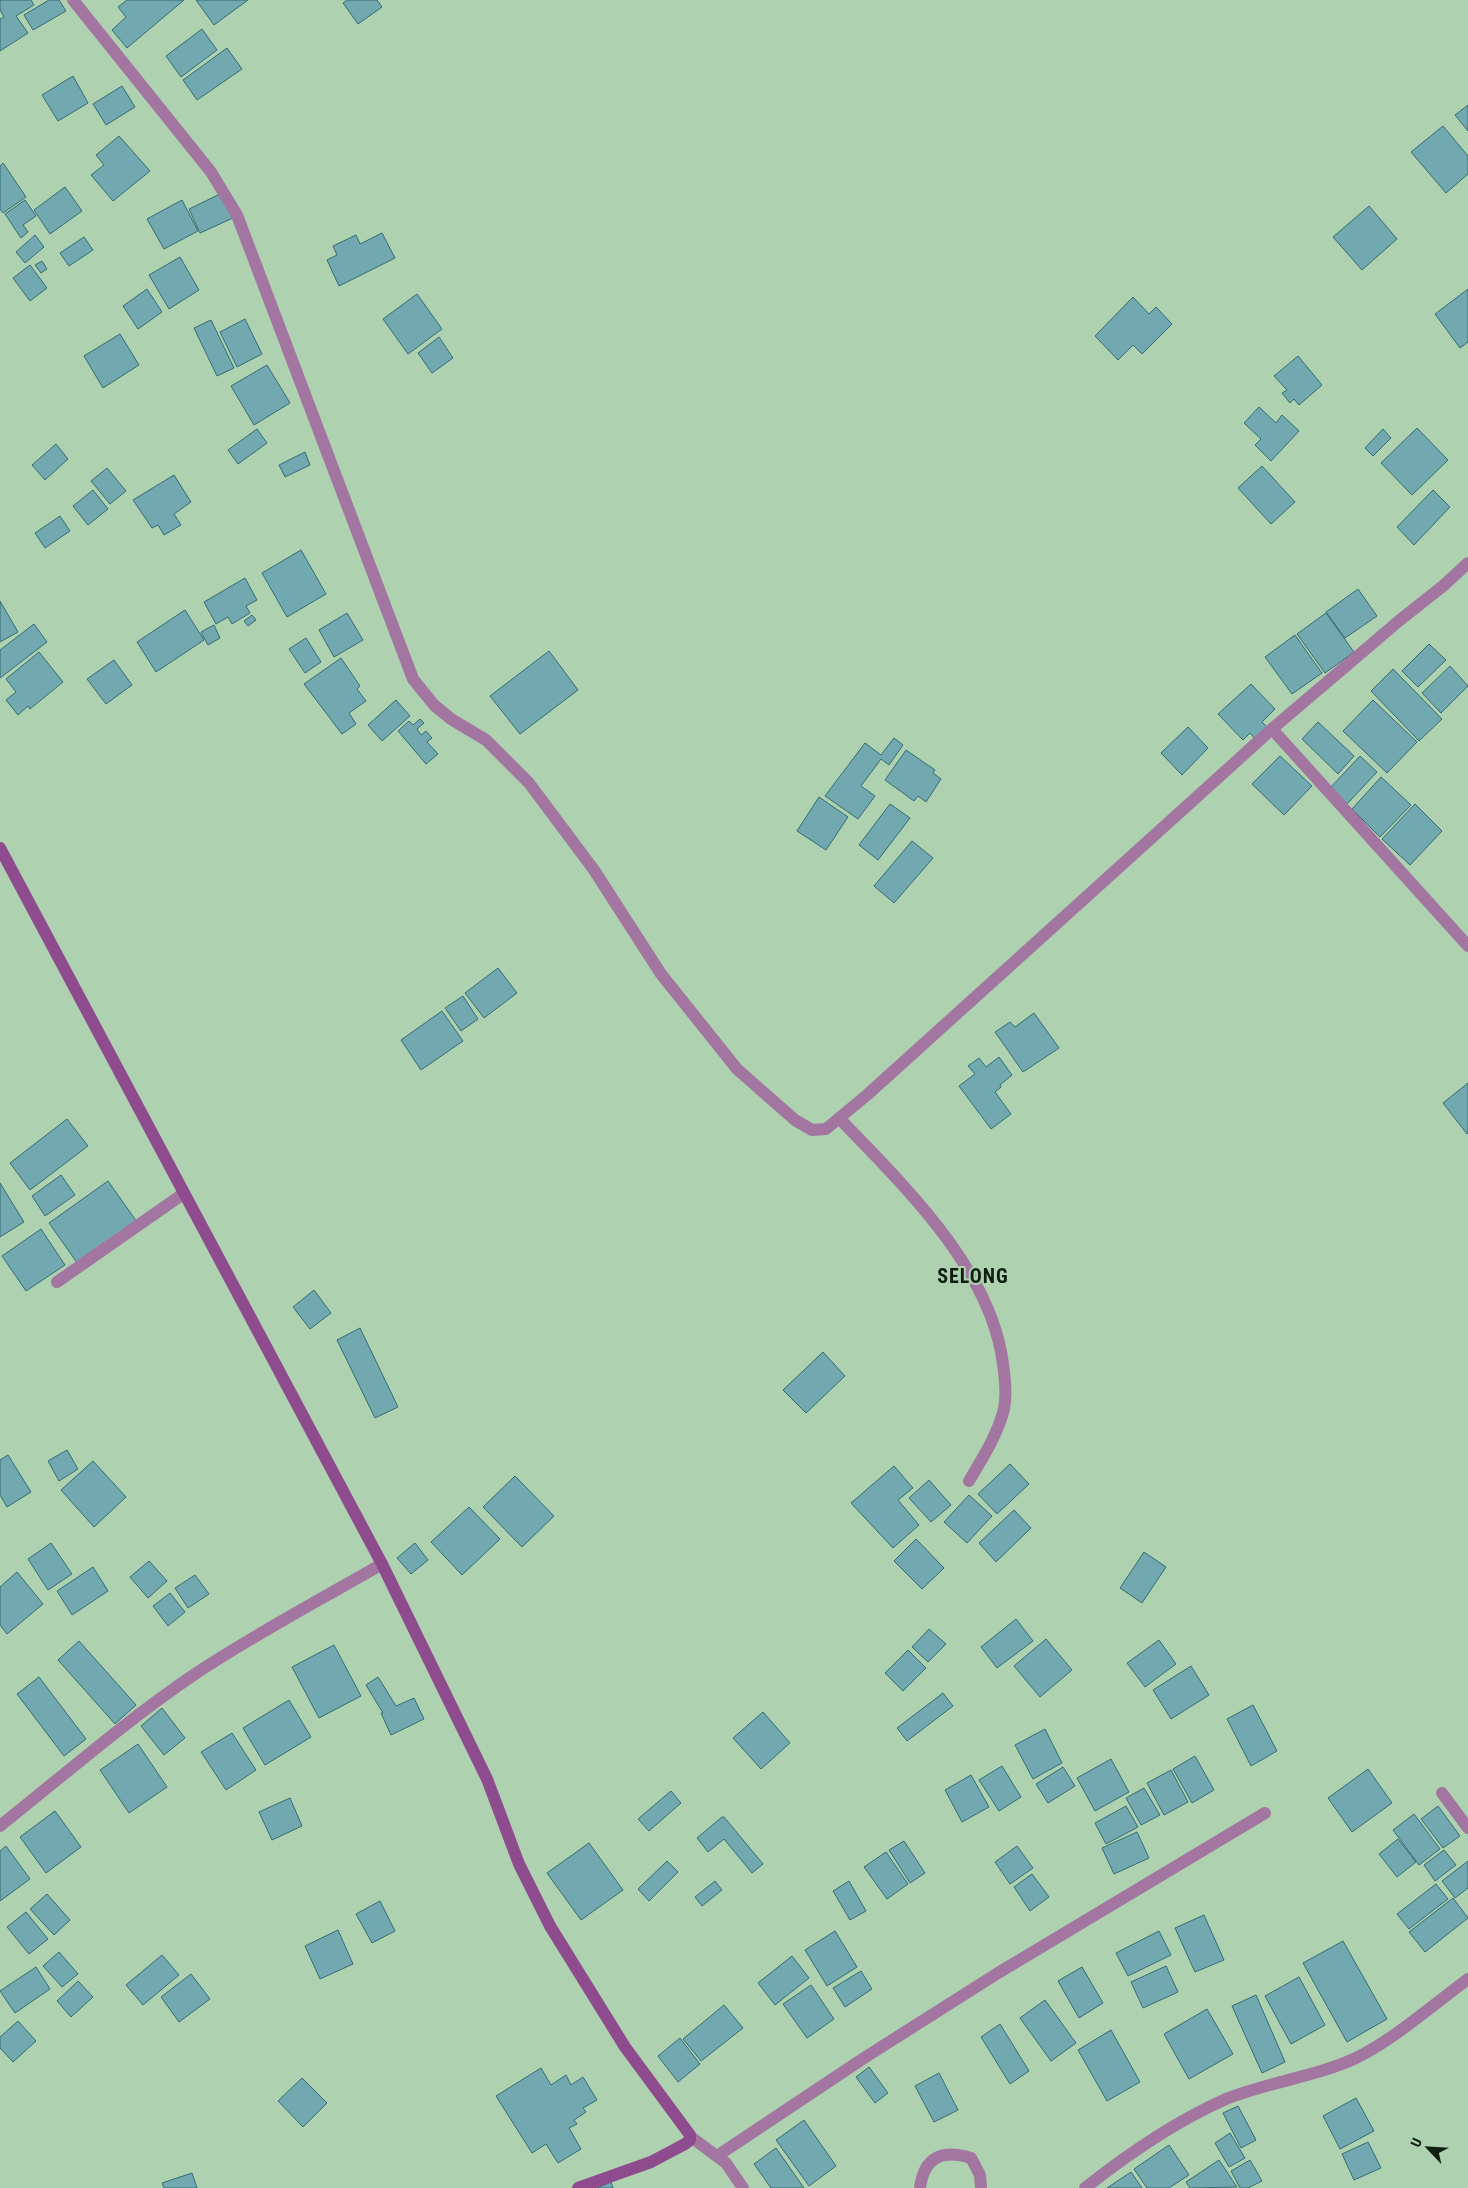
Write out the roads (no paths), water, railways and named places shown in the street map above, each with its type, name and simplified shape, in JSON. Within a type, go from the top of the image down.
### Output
[{"type":"street","points":[[73,0],[205,164],[222,188],[237,215],[413,679],[434,705],[451,719],[486,740],[529,783],[594,870],[661,974],[737,1069],[795,1120],[812,1130],[826,1129],[867,1095],[1272,729],[1468,563]]},
{"type":"street","points":[[1272,729],[1466,940]]},
{"type":"street","points":[[0,848],[382,1564],[487,1779],[520,1864],[550,1926],[625,2047],[691,2137],[717,2156],[733,2172],[743,2188]]},
{"type":"street","points":[[839,1118],[923,1207],[981,1292],[1000,1340],[1005,1378],[1004,1407],[992,1444],[969,1481]]},
{"type":"street","points":[[56,1282],[183,1194]]},
{"type":"street","points":[[0,1826],[165,1695],[195,1674],[225,1654],[382,1564]]},
{"type":"street","points":[[1442,1793],[1468,1828]]},
{"type":"street","points":[[717,2156],[864,2058],[998,1973],[1265,1813]]},
{"type":"street","points":[[1085,2188],[1122,2158],[1188,2119],[1227,2099],[1356,2058],[1376,2046],[1468,1979]]},
{"type":"street","points":[[578,2188],[651,2162],[685,2144],[691,2137]]},
{"type":"street","points":[[920,2188],[922,2173],[930,2162],[943,2154],[956,2154],[971,2158],[980,2175],[981,2188]]},
{"type":"district","name":"SELONG","points":[[973,1276]]}]
